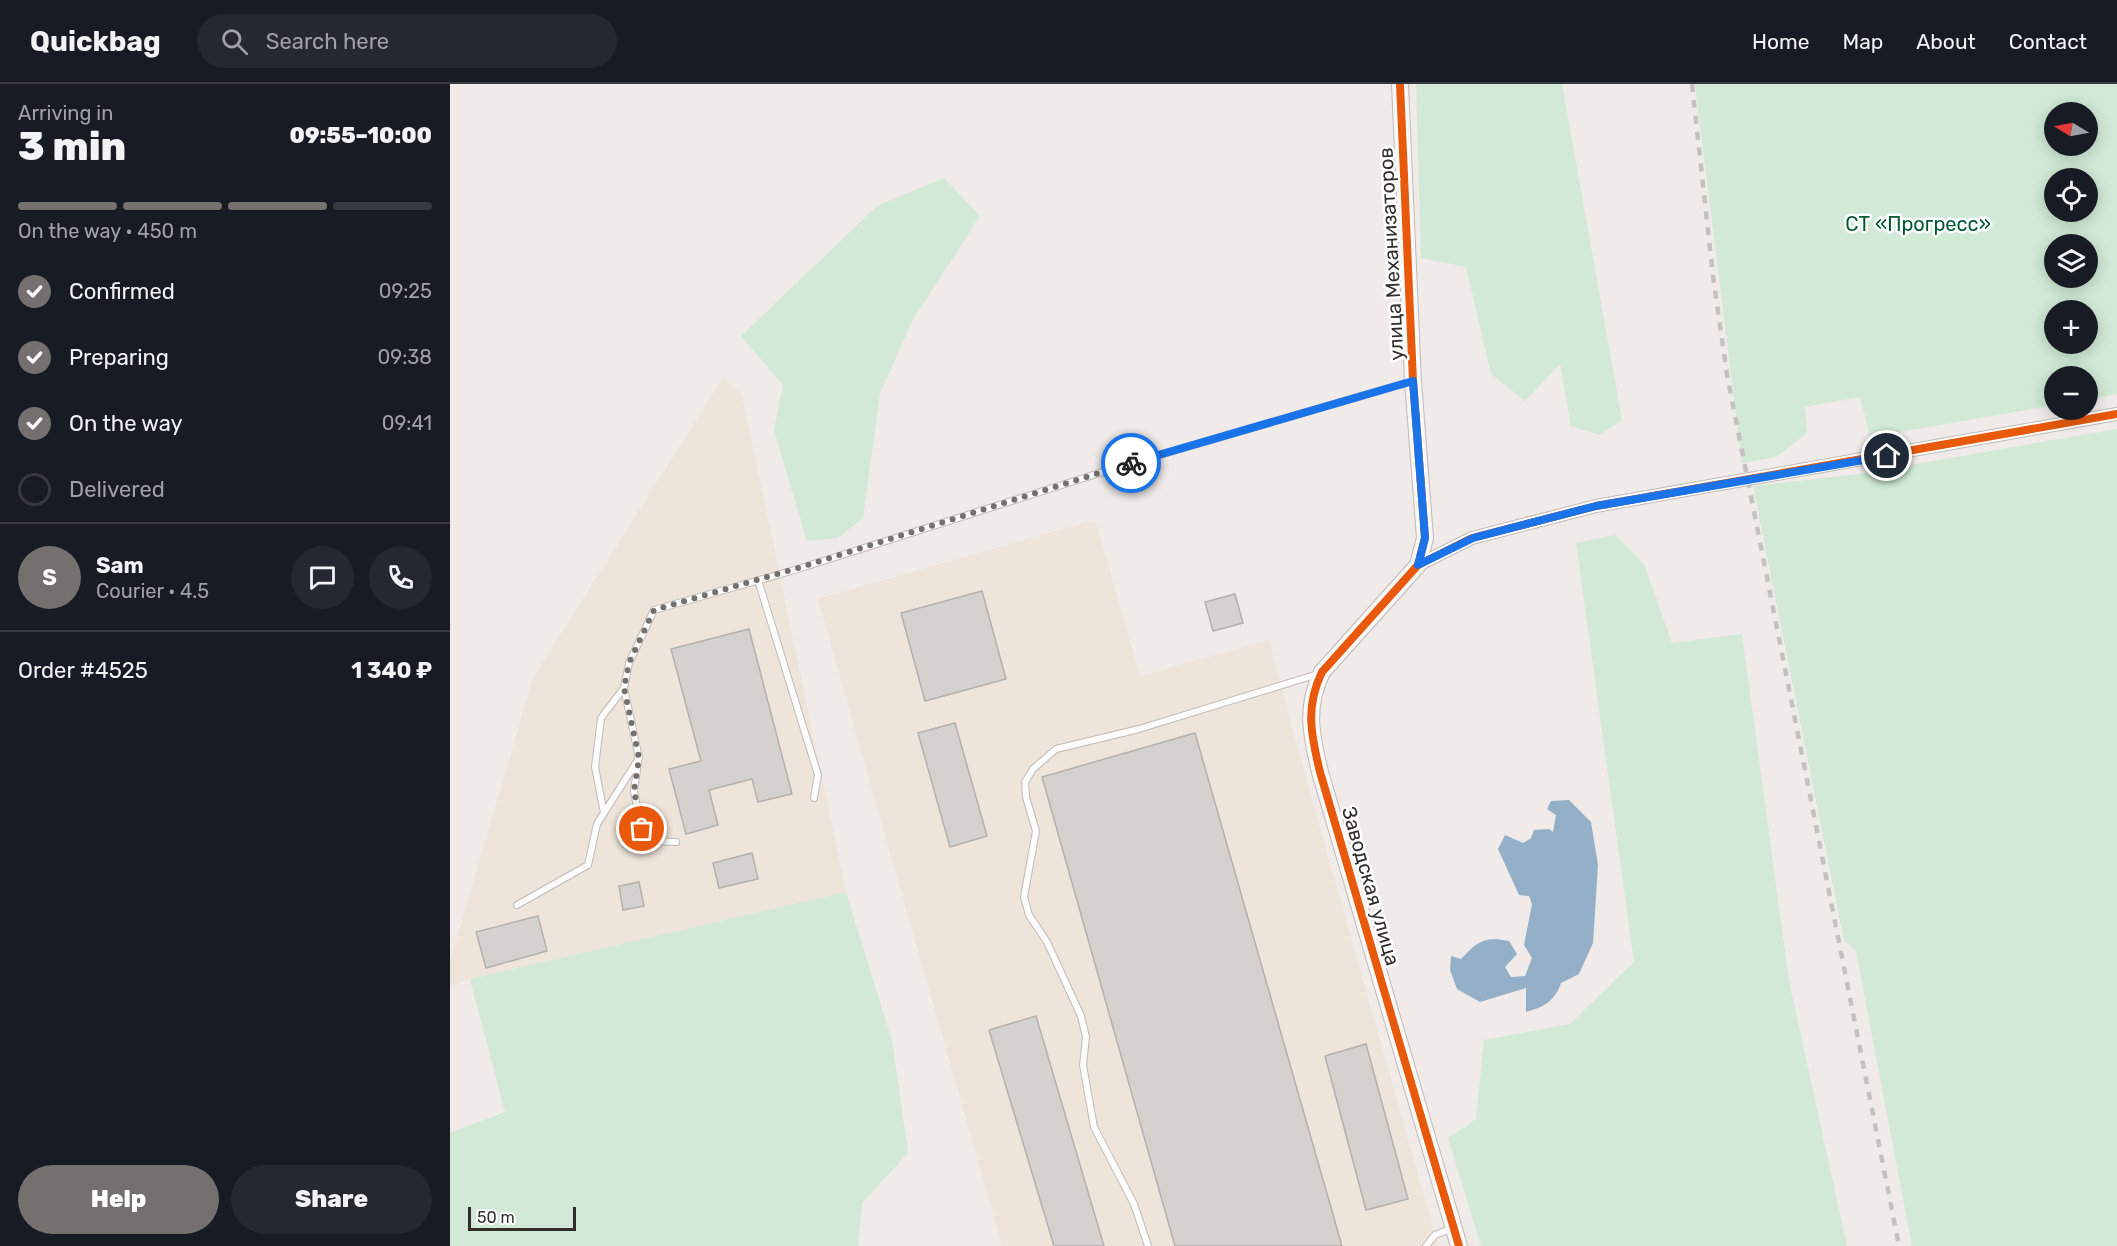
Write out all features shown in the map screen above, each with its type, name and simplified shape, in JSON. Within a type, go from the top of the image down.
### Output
[{"type":"street","name":"улица Механизаторов","points":[[1400,84],[1413,381],[1425,538],[1418,565]]},
{"type":"street","points":[[1418,565],[1473,538],[1596,506],[2117,414]]},
{"type":"street","name":"Заводская улица","points":[[1418,565],[1322,672],[1314,688],[1310,712],[1312,739],[1320,772],[1459,1246]]},
{"type":"lane","points":[[676,842],[650,841],[642,829],[634,791],[639,758],[624,688],[629,663],[654,610],[758,580],[1112,469],[1413,381]]},
{"type":"lane","points":[[758,580],[818,774],[814,798]]},
{"type":"lane","points":[[1149,1246],[1134,1204],[1094,1127],[1083,1065],[1086,1036],[1080,1016],[1047,942],[1029,915],[1024,897],[1036,831],[1026,797],[1025,782],[1033,769],[1056,748],[1139,729],[1322,672]]},
{"type":"lane","points":[[604,814],[595,767],[601,718],[624,688]]},
{"type":"lane","points":[[517,905],[588,865],[597,824],[639,758]]},
{"type":"lane","points":[[1426,1246],[1435,1235],[1453,1228]]},
{"type":"shaded area","points":[[723,378],[742,395],[846,892],[470,979],[450,986],[450,962],[533,678]]},
{"type":"shaded area","points":[[1095,520],[1140,676],[1269,640],[1438,1246],[1002,1246],[818,599]]},
{"type":"green space","points":[[1416,84],[1562,84],[1622,420],[1600,435],[1571,426],[1560,364],[1525,401],[1491,374],[1466,267],[1421,258]]},
{"type":"green space","name":"СТ «Прогресс»","points":[[1695,84],[2117,84],[2117,394],[2098,397],[2098,366],[2044,366],[2044,407],[1870,437],[1860,397],[1805,407],[1807,433],[1776,457],[1742,463]]},
{"type":"green space","points":[[944,178],[980,216],[912,321],[880,393],[863,518],[838,538],[807,541],[774,430],[783,385],[741,336],[877,206]]},
{"type":"green space","points":[[2117,429],[2117,1246],[1912,1246],[1856,951],[1844,941],[1753,486],[1858,474]]},
{"type":"green space","points":[[1615,535],[1644,564],[1672,643],[1742,634],[1789,981],[1847,1246],[1481,1246],[1448,1138],[1476,1119],[1484,1040],[1570,1024],[1634,962],[1576,543]]},
{"type":"green space","points":[[846,892],[892,1041],[908,1153],[862,1203],[858,1246],[450,1246],[450,1133],[505,1112],[470,979]]},
{"type":"water","points":[[1569,800],[1591,822],[1598,865],[1593,943],[1579,974],[1561,983],[1552,999],[1538,1008],[1526,1012],[1526,988],[1480,1002],[1457,989],[1450,970],[1451,956],[1461,959],[1482,941],[1493,939],[1509,941],[1517,954],[1505,967],[1511,977],[1525,976],[1532,958],[1524,945],[1532,904],[1529,896],[1519,895],[1498,849],[1505,835],[1523,843],[1531,838],[1534,830],[1549,829],[1553,832],[1556,815],[1547,809],[1551,801]]},
{"type":"building","points":[[982,591],[1006,679],[925,701],[901,613]]},
{"type":"building","points":[[1235,594],[1243,623],[1213,631],[1205,602]]},
{"type":"building","points":[[749,629],[792,794],[758,802],[752,779],[709,790],[718,825],[686,834],[669,769],[701,761],[671,649]]},
{"type":"building","points":[[955,723],[987,836],[950,847],[918,733]]},
{"type":"building","points":[[1195,733],[1342,1246],[1175,1246],[1042,777]]},
{"type":"building","points":[[752,853],[758,879],[719,888],[713,863]]},
{"type":"building","points":[[639,882],[644,906],[623,910],[619,886]]},
{"type":"building","points":[[538,916],[547,951],[486,968],[476,932]]},
{"type":"building","points":[[1036,1016],[1104,1246],[1054,1246],[989,1030]]},
{"type":"building","points":[[1366,1044],[1408,1199],[1366,1210],[1325,1056]]},
{"type":"railway","points":[[1692,84],[1713,276],[1727,375],[1899,1246]]},
{"type":"cycle path","points":[[1400,84],[1413,381],[1425,538],[1418,565]]},
{"type":"cycle path","points":[[1459,1246],[1320,772],[1311,721],[1313,697],[1322,672],[1418,565],[1472,538],[1596,506],[2117,414]]},
{"type":"way so far","points":[[642,829],[634,791],[639,758],[624,688],[629,663],[654,610],[798,568],[1131,463]]},
{"type":"route","points":[[1131,463],[1413,381],[1425,538],[1418,565],[1473,538],[1596,506],[1887,456]]}]
